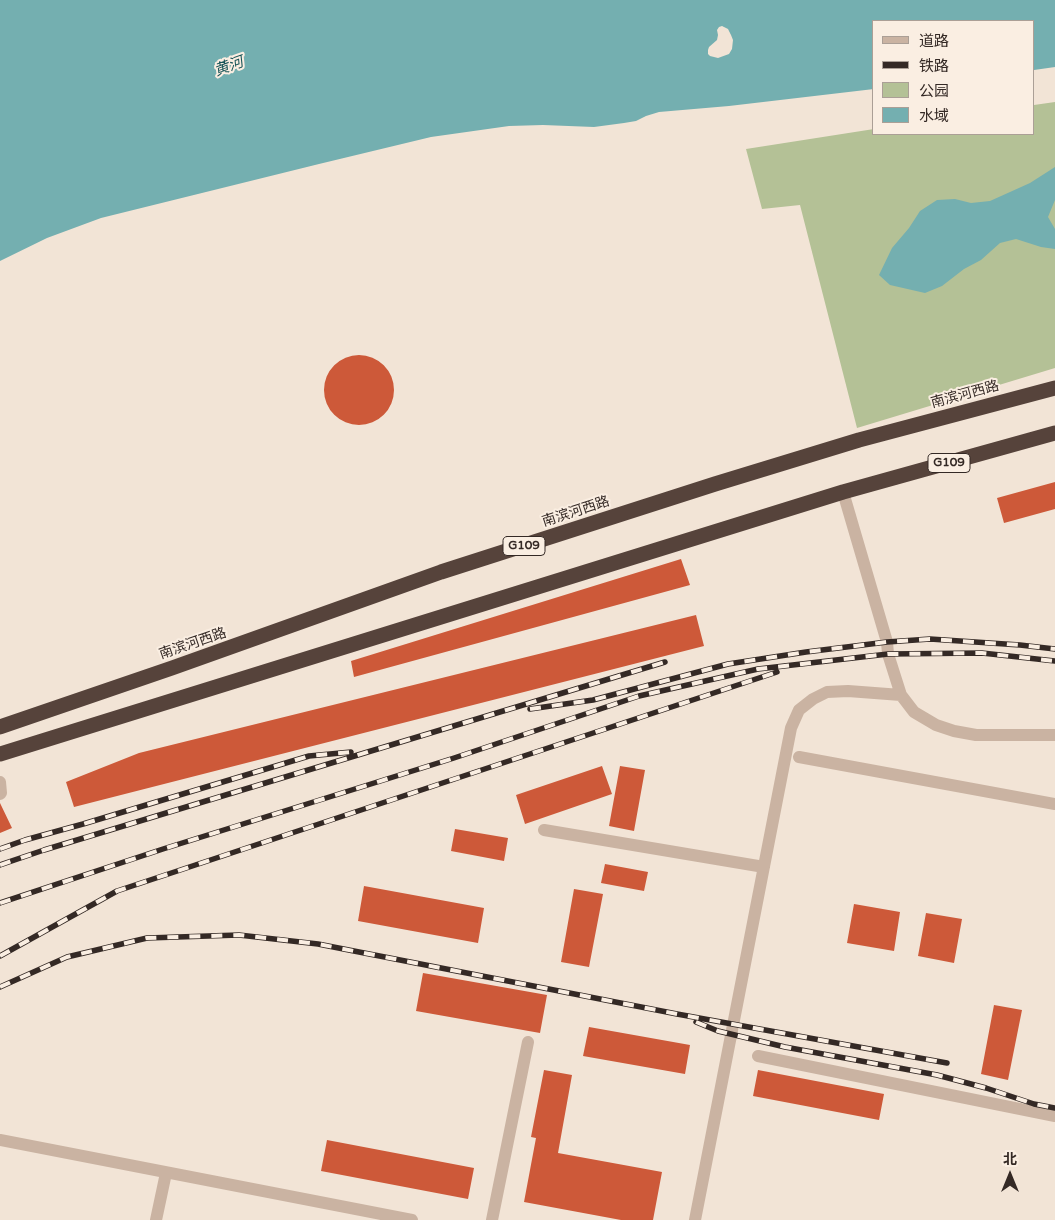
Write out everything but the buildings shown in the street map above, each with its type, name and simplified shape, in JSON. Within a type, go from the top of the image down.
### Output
[{"type":"highway","name":"南滨河西路","points":[[0,727],[441,572],[859,440],[1055,388]]},
{"type":"highway","name":"G109","points":[[0,754],[844,492],[1055,434]]},
{"type":"street","points":[[844,492],[901,695],[914,712],[936,725],[976,735],[1055,735]]},
{"type":"street","points":[[695,1220],[791,728],[799,710],[813,699],[827,692],[848,691],[901,695]]},
{"type":"street","points":[[799,756],[1055,804]]},
{"type":"street","points":[[0,782],[0,794]]},
{"type":"street","points":[[544,830],[764,867]]},
{"type":"street","points":[[492,1220],[528,1042]]},
{"type":"street","points":[[758,1056],[1055,1116]]},
{"type":"street","points":[[0,1140],[412,1220]]},
{"type":"street","points":[[156,1220],[166,1173]]},
{"type":"green space","points":[[1055,102],[1055,368],[857,428],[800,205],[762,209],[746,149],[872,129],[872,135],[1035,135],[1035,105]]},
{"type":"water","name":"黄河","points":[[0,0],[1055,0],[1055,67],[1035,70],[1035,20],[872,20],[872,89],[659,112],[636,121],[594,127],[509,126],[431,137],[101,218],[47,238],[0,261]],"holes":[[[722,26],[728,29],[733,40],[732,49],[729,54],[718,58],[708,54],[709,47],[717,40],[717,30],[719,27]]]},
{"type":"water","points":[[1055,167],[1055,200],[1048,217],[1055,229],[1055,249],[1041,247],[1016,239],[1000,243],[981,260],[964,269],[942,286],[925,293],[890,285],[879,275],[892,248],[920,211],[937,200],[955,199],[971,203],[990,201],[1030,183]]},
{"type":"railway","points":[[530,709],[593,700],[728,664],[887,642],[930,639],[1055,649]]},
{"type":"railway","points":[[0,903],[163,849],[454,758],[639,696],[758,669],[888,654],[982,653],[1055,661]]},
{"type":"railway","points":[[0,865],[44,850],[665,662]]},
{"type":"railway","points":[[0,956],[117,891],[777,672]]},
{"type":"railway","points":[[0,849],[309,756],[351,752]]},
{"type":"railway","points":[[0,987],[67,957],[147,938],[239,935],[318,944],[677,1014],[947,1063]]},
{"type":"railway","points":[[696,1022],[718,1031],[785,1047],[937,1075],[986,1088],[1034,1104],[1055,1108]]}]
